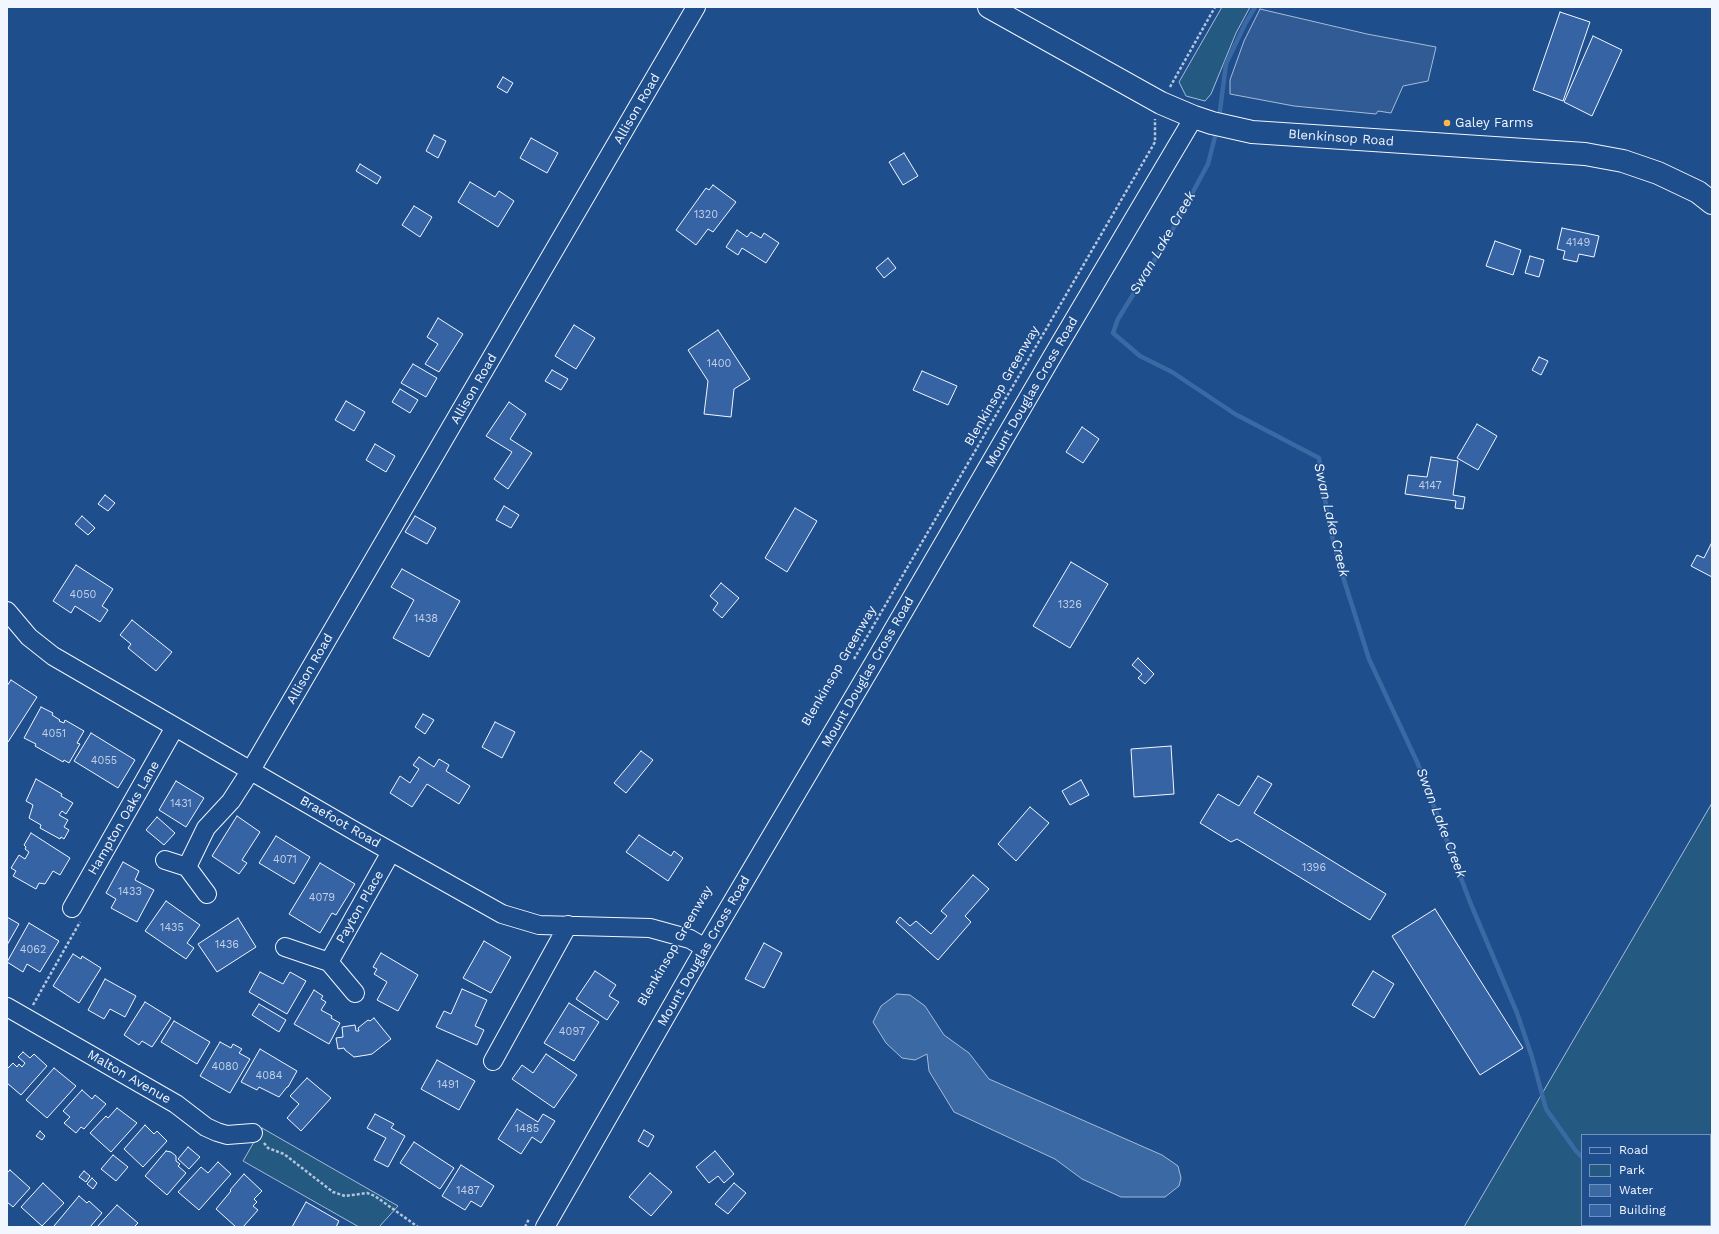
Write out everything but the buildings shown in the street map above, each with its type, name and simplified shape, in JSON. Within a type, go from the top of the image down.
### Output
[{"type":"main road","name":"Blenkinsop Road","points":[[989,7],[1161,103],[1194,118],[1252,132],[1585,154],[1623,161],[1658,173],[1698,192],[1712,203]]},
{"type":"street","name":"Allison Road","points":[[187,867],[206,828],[231,801],[251,770],[696,7]]},
{"type":"street","name":"Mount Douglas Cross Road","points":[[545,1227],[705,948],[1194,118]]},
{"type":"street","name":"Braefoot Road","points":[[7,611],[29,637],[53,656],[391,852],[502,914],[539,925],[650,928],[690,940],[705,948]]},
{"type":"street","name":"Hampton Oaks Lane","points":[[72,908],[175,727]]},
{"type":"street","name":"Payton Place","points":[[329,962],[391,852]]},
{"type":"street","points":[[165,860],[187,867],[207,894]]},
{"type":"street","points":[[493,1061],[568,925]]},
{"type":"street","points":[[285,947],[329,962],[355,993]]},
{"type":"street","name":"Malton Avenue","points":[[7,1007],[176,1104],[206,1127],[228,1135],[253,1133]]},
{"type":"path","points":[[1169,89],[1216,7]]},
{"type":"path","name":"Blenkinsop Greenway","points":[[854,660],[1155,142],[1155,117]]},
{"type":"path","points":[[253,1133],[268,1148],[284,1154],[333,1192],[345,1196],[367,1193],[375,1196],[418,1227]]},
{"type":"path","points":[[524,1227],[532,1213]]},
{"type":"green space","points":[[1222,7],[1250,7],[1236,33],[1211,94],[1205,101],[1186,96],[1179,82]]},
{"type":"green space","points":[[1712,803],[1712,1227],[1464,1227]]},
{"type":"green space","points":[[262,1128],[398,1206],[379,1227],[359,1227],[243,1161]]},
{"type":"shaded area","points":[[1260,9],[1367,34],[1436,47],[1428,81],[1403,86],[1391,113],[1378,111],[1376,114],[1294,106],[1230,94],[1230,80],[1244,41]]},
{"type":"water","points":[[897,994],[910,995],[925,1006],[944,1035],[969,1053],[989,1079],[1162,1155],[1178,1166],[1181,1178],[1179,1186],[1165,1197],[1121,1197],[1082,1179],[1055,1159],[954,1112],[929,1071],[927,1054],[915,1060],[902,1058],[886,1043],[873,1022],[881,1006]]},
{"type":"waterway","name":"Swan Lake Creek","points":[[1219,118],[1226,64],[1245,24],[1255,7]]},
{"type":"waterway","name":"Swan Lake Creek","points":[[1217,129],[1208,164],[1167,240],[1118,319],[1113,333],[1140,356],[1172,372],[1235,414],[1319,458],[1328,519],[1338,561],[1369,659],[1418,764],[1470,902],[1517,1013],[1532,1057],[1546,1109],[1581,1156]]},
{"type":"place","name":"Galey Farms","points":[[1447,123]]}]
